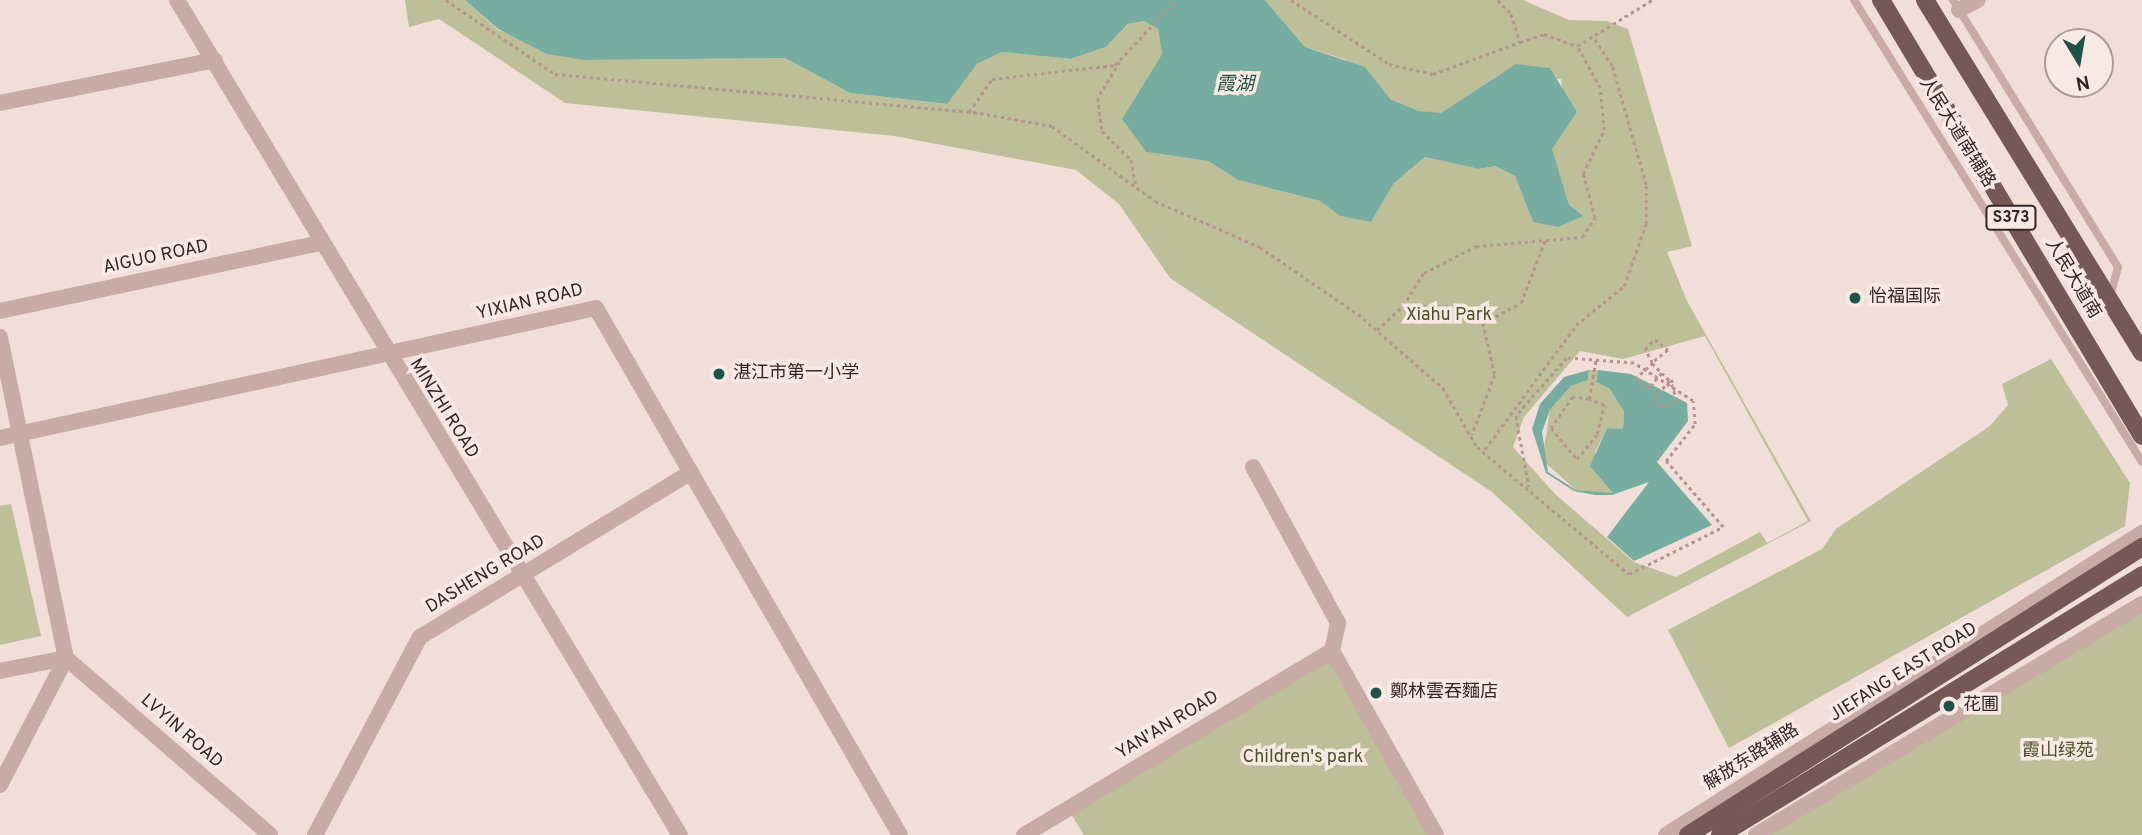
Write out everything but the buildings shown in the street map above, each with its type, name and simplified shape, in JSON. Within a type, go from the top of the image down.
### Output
[{"type":"main road","name":"人民大道南","points":[[1881,0],[2142,436]]},
{"type":"main road","name":"人民大道南","points":[[1925,0],[2109,299],[2135,332],[2142,354]]},
{"type":"main road","name":"JIEFANG EAST ROAD","points":[[1688,835],[2142,547]]},
{"type":"main road","points":[[1720,835],[2142,575]]},
{"type":"street","name":"MINZHI ROAD","points":[[177,0],[215,60],[387,355],[680,835]]},
{"type":"street","points":[[1956,5],[1978,0]]},
{"type":"street","points":[[0,103],[215,60]]},
{"type":"street","name":"AIGUO ROAD","points":[[0,311],[321,243]]},
{"type":"street","name":"YIXIAN ROAD","points":[[0,438],[596,308],[900,835]]},
{"type":"street","points":[[0,337],[66,658],[0,785]]},
{"type":"street","points":[[1253,467],[1338,623],[1332,651],[1436,835]]},
{"type":"street","name":"DASHENG ROAD","points":[[315,835],[421,637],[691,472]]},
{"type":"street","name":"解放东路辅路","points":[[1666,835],[2142,533]]},
{"type":"street","points":[[1756,835],[2142,604]]},
{"type":"street","name":"YAN'AN ROAD","points":[[1024,835],[1332,651]]},
{"type":"street","points":[[0,671],[66,658]]},
{"type":"street","name":"LVYIN ROAD","points":[[66,658],[270,835]]},
{"type":"lane","name":"人民大道南辅路","points":[[1854,0],[2142,462]]},
{"type":"lane","points":[[1956,5],[2118,267],[2109,299]]},
{"type":"path","points":[[446,0],[555,74],[969,112],[1052,126],[1137,188],[1260,247],[1377,330],[1443,388],[1477,447],[1529,486],[1629,574],[1723,527],[1666,461],[1695,424],[1693,401],[1634,363],[1567,358],[1516,416],[1529,486]]},
{"type":"path","points":[[1137,188],[1131,160],[1102,131],[1098,98],[1122,59],[1176,0]]},
{"type":"path","points":[[1292,0],[1389,64],[1433,74],[1544,34],[1577,46],[1600,88],[1604,130],[1583,174],[1595,218],[1582,237],[1476,246],[1424,274],[1403,306],[1377,330]]},
{"type":"path","points":[[1498,0],[1511,14],[1520,42]]},
{"type":"path","points":[[1577,46],[1652,0]]},
{"type":"path","points":[[1485,449],[1576,325],[1625,286],[1646,224],[1646,185],[1612,66],[1593,37]]},
{"type":"path","points":[[969,112],[992,79],[1073,72],[1122,59]]},
{"type":"path","points":[[1483,323],[1521,303],[1545,240]]},
{"type":"path","points":[[1403,306],[1453,306],[1483,323],[1495,375],[1472,435]]},
{"type":"path","points":[[1662,373],[1653,386],[1641,388],[1636,373],[1652,363],[1668,354],[1655,339],[1645,349],[1652,363],[1662,373],[1670,382],[1677,401],[1662,407],[1654,398],[1670,382],[1676,380]]},
{"type":"path","points":[[1589,400],[1595,360]]},
{"type":"path","points":[[1573,397],[1589,400],[1604,405],[1597,434],[1577,459],[1551,428],[1573,397]]},
{"type":"green space","name":"Xiahu Park","points":[[405,0],[465,0],[498,30],[585,60],[785,58],[850,93],[946,104],[977,64],[1002,52],[1071,59],[1106,47],[1129,24],[1144,21],[1158,29],[1162,54],[1122,119],[1146,152],[1208,161],[1238,180],[1320,201],[1340,216],[1371,222],[1394,183],[1425,157],[1479,169],[1495,166],[1515,176],[1533,222],[1569,205],[1551,149],[1577,112],[1563,94],[1561,79],[1499,75],[1441,114],[1419,111],[1390,99],[1344,59],[1305,47],[1265,0],[1523,0],[1569,20],[1607,21],[1628,29],[1692,246],[1667,252],[1687,301],[1811,521],[1627,617],[1492,492],[1170,278],[1119,204],[1076,170],[894,136],[565,103],[439,19],[409,27]],"holes":[[[1705,336],[1808,521],[1767,543],[1760,532],[1676,577],[1634,562],[1555,494],[1513,447],[1524,417],[1580,351],[1623,359]]]},
{"type":"green space","points":[[2051,359],[2130,483],[2125,526],[1729,748],[1668,630],[1822,549],[1836,529],[1990,426],[2008,405],[2002,384]]},
{"type":"green space","points":[[1589,370],[1598,370],[1596,382],[1610,389],[1624,412],[1623,429],[1607,428],[1595,452],[1613,493],[1576,490],[1542,460],[1550,410],[1571,386],[1588,380]]},
{"type":"green space","points":[[11,504],[41,636],[0,645],[0,506]]},
{"type":"green space","name":"霞山绿苑","points":[[2142,602],[2142,835],[1763,835]]},
{"type":"green space","name":"Children's park","points":[[1332,651],[1436,835],[1084,835],[1068,809]]},
{"type":"water","name":"霞湖","points":[[465,0],[1265,0],[1305,47],[1365,67],[1390,99],[1419,111],[1441,113],[1516,64],[1550,68],[1577,112],[1552,149],[1569,205],[1583,216],[1558,227],[1533,222],[1515,176],[1495,166],[1479,169],[1425,157],[1394,183],[1371,222],[1340,216],[1320,201],[1238,180],[1208,161],[1146,152],[1122,119],[1162,54],[1158,29],[1144,21],[1128,24],[1106,47],[1071,59],[1002,52],[977,64],[947,104],[850,93],[785,58],[585,60],[547,54],[498,29]]},
{"type":"water","points":[[1589,370],[1588,380],[1571,386],[1550,410],[1542,432],[1548,472],[1576,490],[1613,493],[1590,466],[1607,428],[1623,429],[1624,412],[1610,389],[1596,382],[1598,370],[1631,374],[1687,403],[1688,421],[1657,462],[1712,525],[1634,561],[1607,537],[1649,482],[1612,495],[1595,495],[1574,491],[1546,473],[1532,429],[1540,404],[1564,377]]},
{"type":"place","name":"怡福国际","points":[[1855,298]]},
{"type":"place","name":"湛江市第一小学","points":[[719,374]]},
{"type":"place","name":"鄭林雲吞麵店","points":[[1376,693]]},
{"type":"place","name":"花圃","points":[[1949,706]]}]
